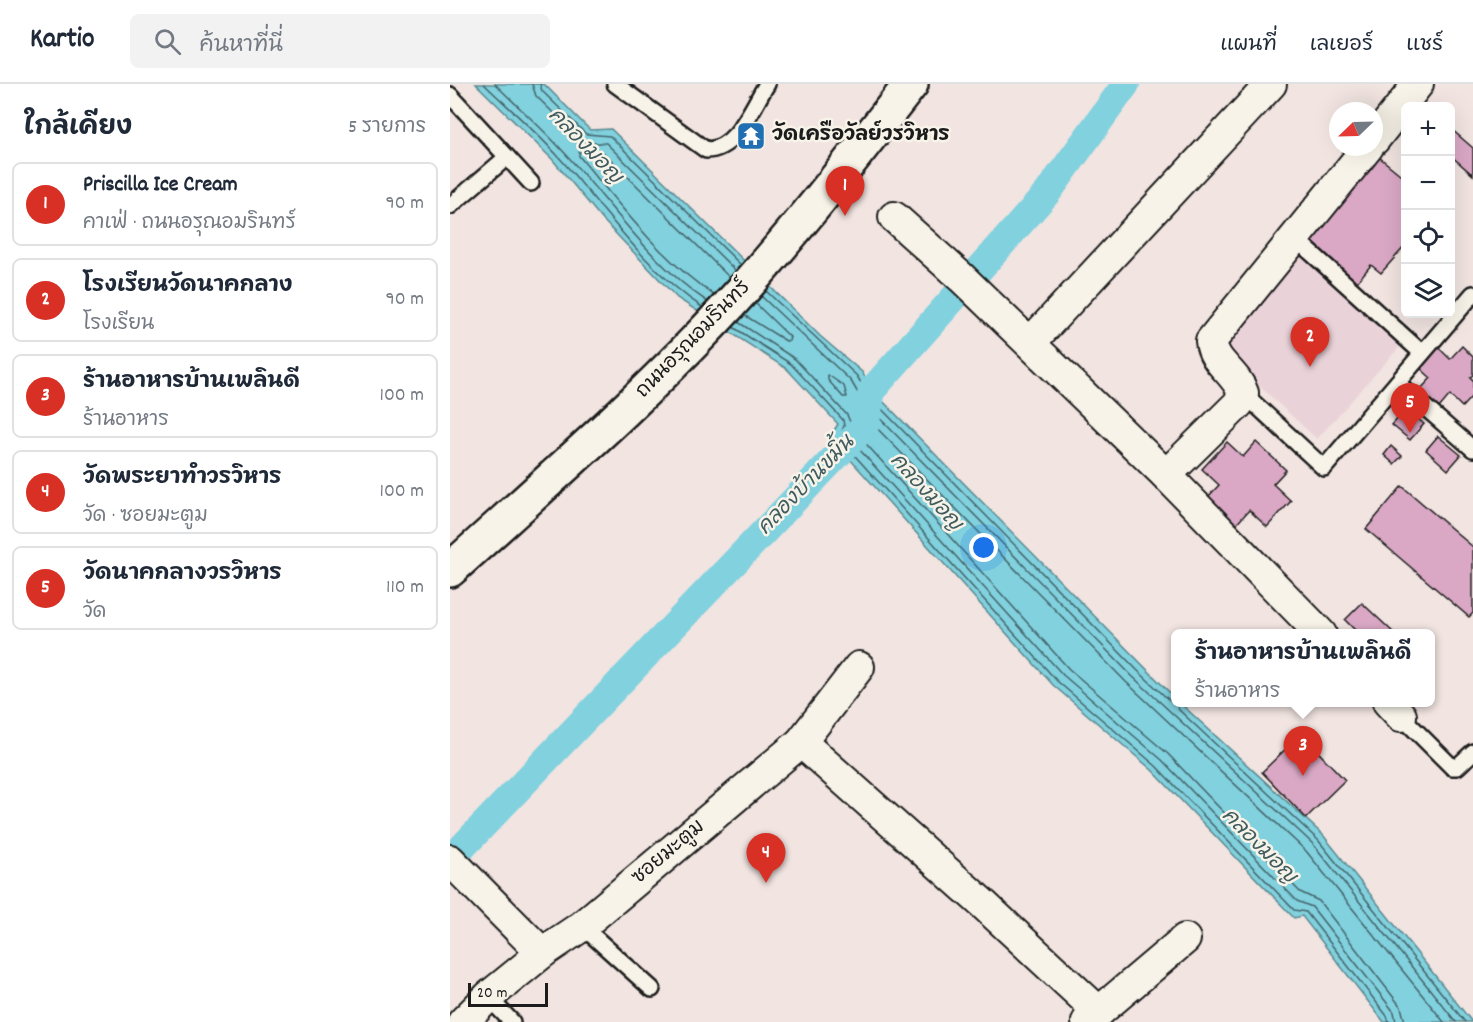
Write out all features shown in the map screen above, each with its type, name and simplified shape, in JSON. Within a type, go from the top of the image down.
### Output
[{"type":"main road","name":"ถนนอรุณอมรินทร์","points":[[450,570],[624,412],[742,291],[911,84]]},
{"type":"street","points":[[1030,343],[1270,84]]},
{"type":"street","points":[[1383,129],[1418,84]]},
{"type":"street","points":[[1166,475],[1239,403],[1243,393],[1240,382],[1212,352],[1211,340],[1296,239],[1361,156]]},
{"type":"street","points":[[894,217],[962,278],[1166,475],[1317,629]]},
{"type":"street","name":"ซอยมะตูม","points":[[463,1022],[488,997],[542,953],[582,926],[801,742],[859,667]]},
{"type":"street","points":[[801,742],[982,903],[1093,1017],[1185,939]]},
{"type":"street","points":[[455,865],[542,953]]},
{"type":"lane","points":[[615,84],[706,150],[719,150],[729,143],[767,84]]},
{"type":"lane","points":[[450,95],[531,183]]},
{"type":"lane","points":[[450,206],[507,157]]},
{"type":"lane","points":[[1296,239],[1422,353]]},
{"type":"lane","points":[[1243,393],[1324,468],[1473,294]]},
{"type":"lane","points":[[1397,383],[1473,449]]},
{"type":"lane","points":[[1395,709],[1452,766],[1457,767],[1473,752]]},
{"type":"lane","points":[[582,926],[652,989]]},
{"type":"lane","points":[[488,997],[512,1022]]},
{"type":"shaded area","points":[[1297,252],[1303,252],[1403,343],[1317,439],[1213,343]]},
{"type":"water","name":"คลองมอญ","points":[[476,84],[544,84],[590,130],[611,129],[820,336],[862,372],[872,390],[1171,694],[1171,707],[1184,707],[1323,835],[1472,1022],[1384,1022],[1302,916],[1294,918],[1152,770],[1053,685],[830,437],[838,424],[787,369],[677,298],[602,219],[552,159]]},
{"type":"building","points":[[1455,132],[1473,148],[1473,175],[1455,159]]},
{"type":"building","points":[[1379,157],[1401,175],[1401,251],[1381,273],[1371,265],[1353,287],[1305,245]]},
{"type":"building","points":[[1462,346],[1473,357],[1473,375],[1470,377],[1473,380],[1473,395],[1462,407],[1450,395],[1439,408],[1419,391],[1431,378],[1420,368],[1438,347],[1450,359]]},
{"type":"building","points":[[1406,409],[1424,424],[1410,440],[1392,425]]},
{"type":"building","points":[[1438,436],[1461,455],[1448,470],[1426,450]]},
{"type":"building","points":[[1227,442],[1243,457],[1256,442],[1286,470],[1273,484],[1291,501],[1267,527],[1249,510],[1234,527],[1206,499],[1219,485],[1202,469]]},
{"type":"building","points":[[1391,446],[1402,456],[1394,464],[1384,455]]},
{"type":"building","points":[[1402,486],[1473,547],[1473,613],[1469,617],[1366,529]]},
{"type":"building","points":[[1362,603],[1390,629],[1354,629],[1345,620]]},
{"type":"building","points":[[1301,734],[1345,780],[1306,818],[1262,772]]},
{"type":"waterway","name":"คลองบ้านขมิ้น","points":[[450,860],[865,426],[872,390],[1048,192],[1126,84]]},
{"type":"place","name":"วัดเครือวัลย์วรวิหาร","points":[[751,136]]},
{"type":"place","name":"Priscilla Ice Cream","points":[[845,216]]},
{"type":"place","name":"โรงเรียนวัดนาคกลาง","points":[[1310,367]]},
{"type":"place","name":"วัดนาคกลางวรวิหาร","points":[[1410,433]]},
{"type":"place","name":"ร้านอาหารบ้านเพลินดี","points":[[1303,776]]},
{"type":"place","name":"วัดพระยาทําวรวิหาร","points":[[766,883]]}]
